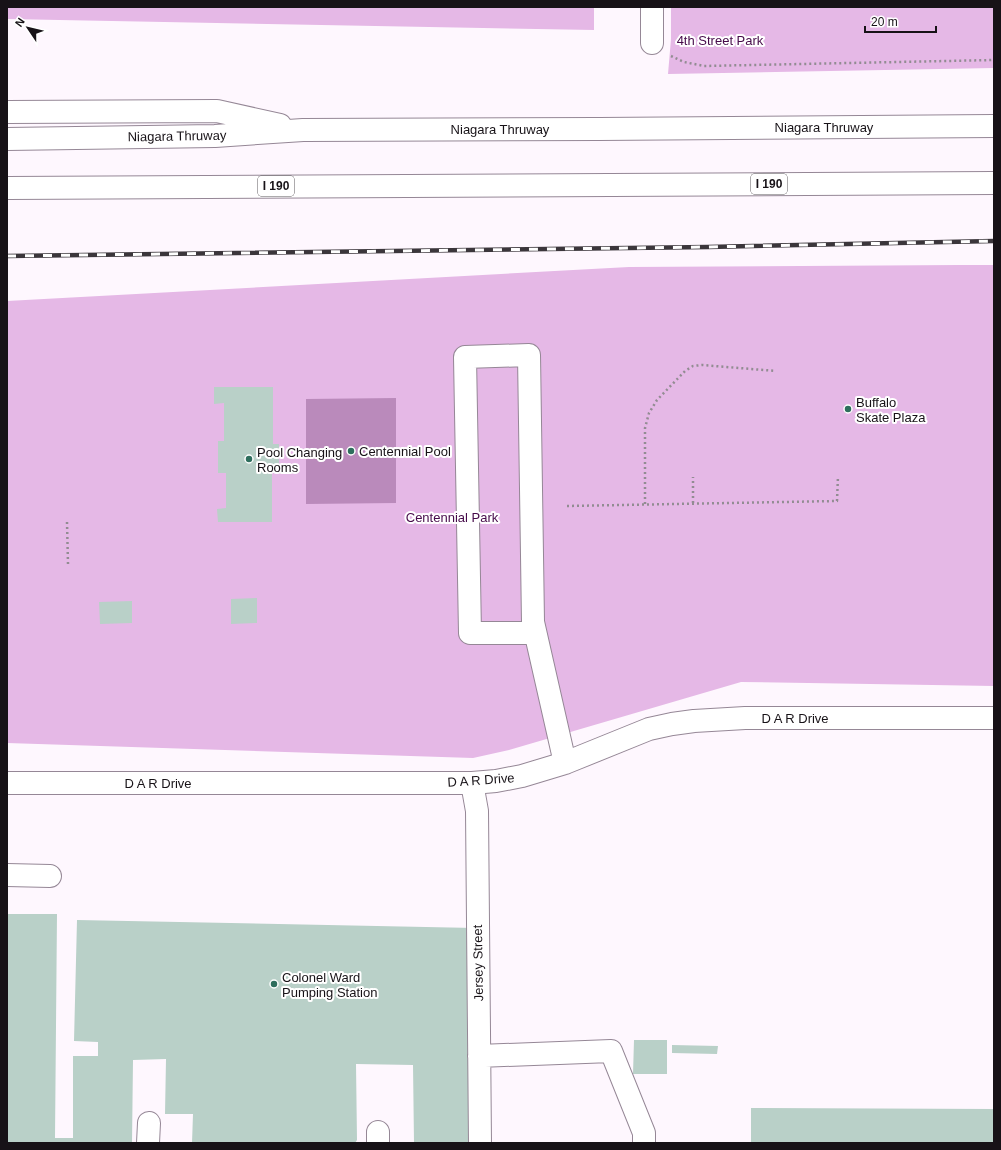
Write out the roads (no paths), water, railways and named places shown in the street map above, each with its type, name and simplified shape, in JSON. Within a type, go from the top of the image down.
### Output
[{"type":"main road","points":[[652,7],[652,43]]},
{"type":"main road","points":[[7,112],[217,110],[304,130]]},
{"type":"main road","name":"Niagara Thruway","points":[[7,139],[215,136],[304,130],[994,126]]},
{"type":"main road","name":"I 190","points":[[7,188],[994,182]]},
{"type":"main road","points":[[535,633],[470,633],[465,356],[529,355],[533,622],[565,763]]},
{"type":"main road","name":"D A R Drive","points":[[7,783],[472,783],[496,781],[522,776],[565,763],[649,729],[694,721],[745,718],[994,718]]},
{"type":"main road","name":"Jersey Street","points":[[472,783],[476,811],[480,1143]]},
{"type":"main road","points":[[7,875],[50,876]]},
{"type":"main road","points":[[479,1056],[611,1051],[644,1133],[644,1143]]},
{"type":"railway","points":[[7,256],[708,247],[994,241]]},
{"type":"place","name":"Buffalo Skate Plaza","points":[[848,409]]},
{"type":"place","name":"Centennial Pool","points":[[351,451]]},
{"type":"place","name":"Pool Changing Rooms","points":[[249,459]]},
{"type":"place","name":"Colonel Ward Pumping Station","points":[[274,984]]},
{"type":"park label","name":"4th Street Park","points":[[720,40]]},
{"type":"park label","name":"Centennial Park","points":[[452,517]]}]
